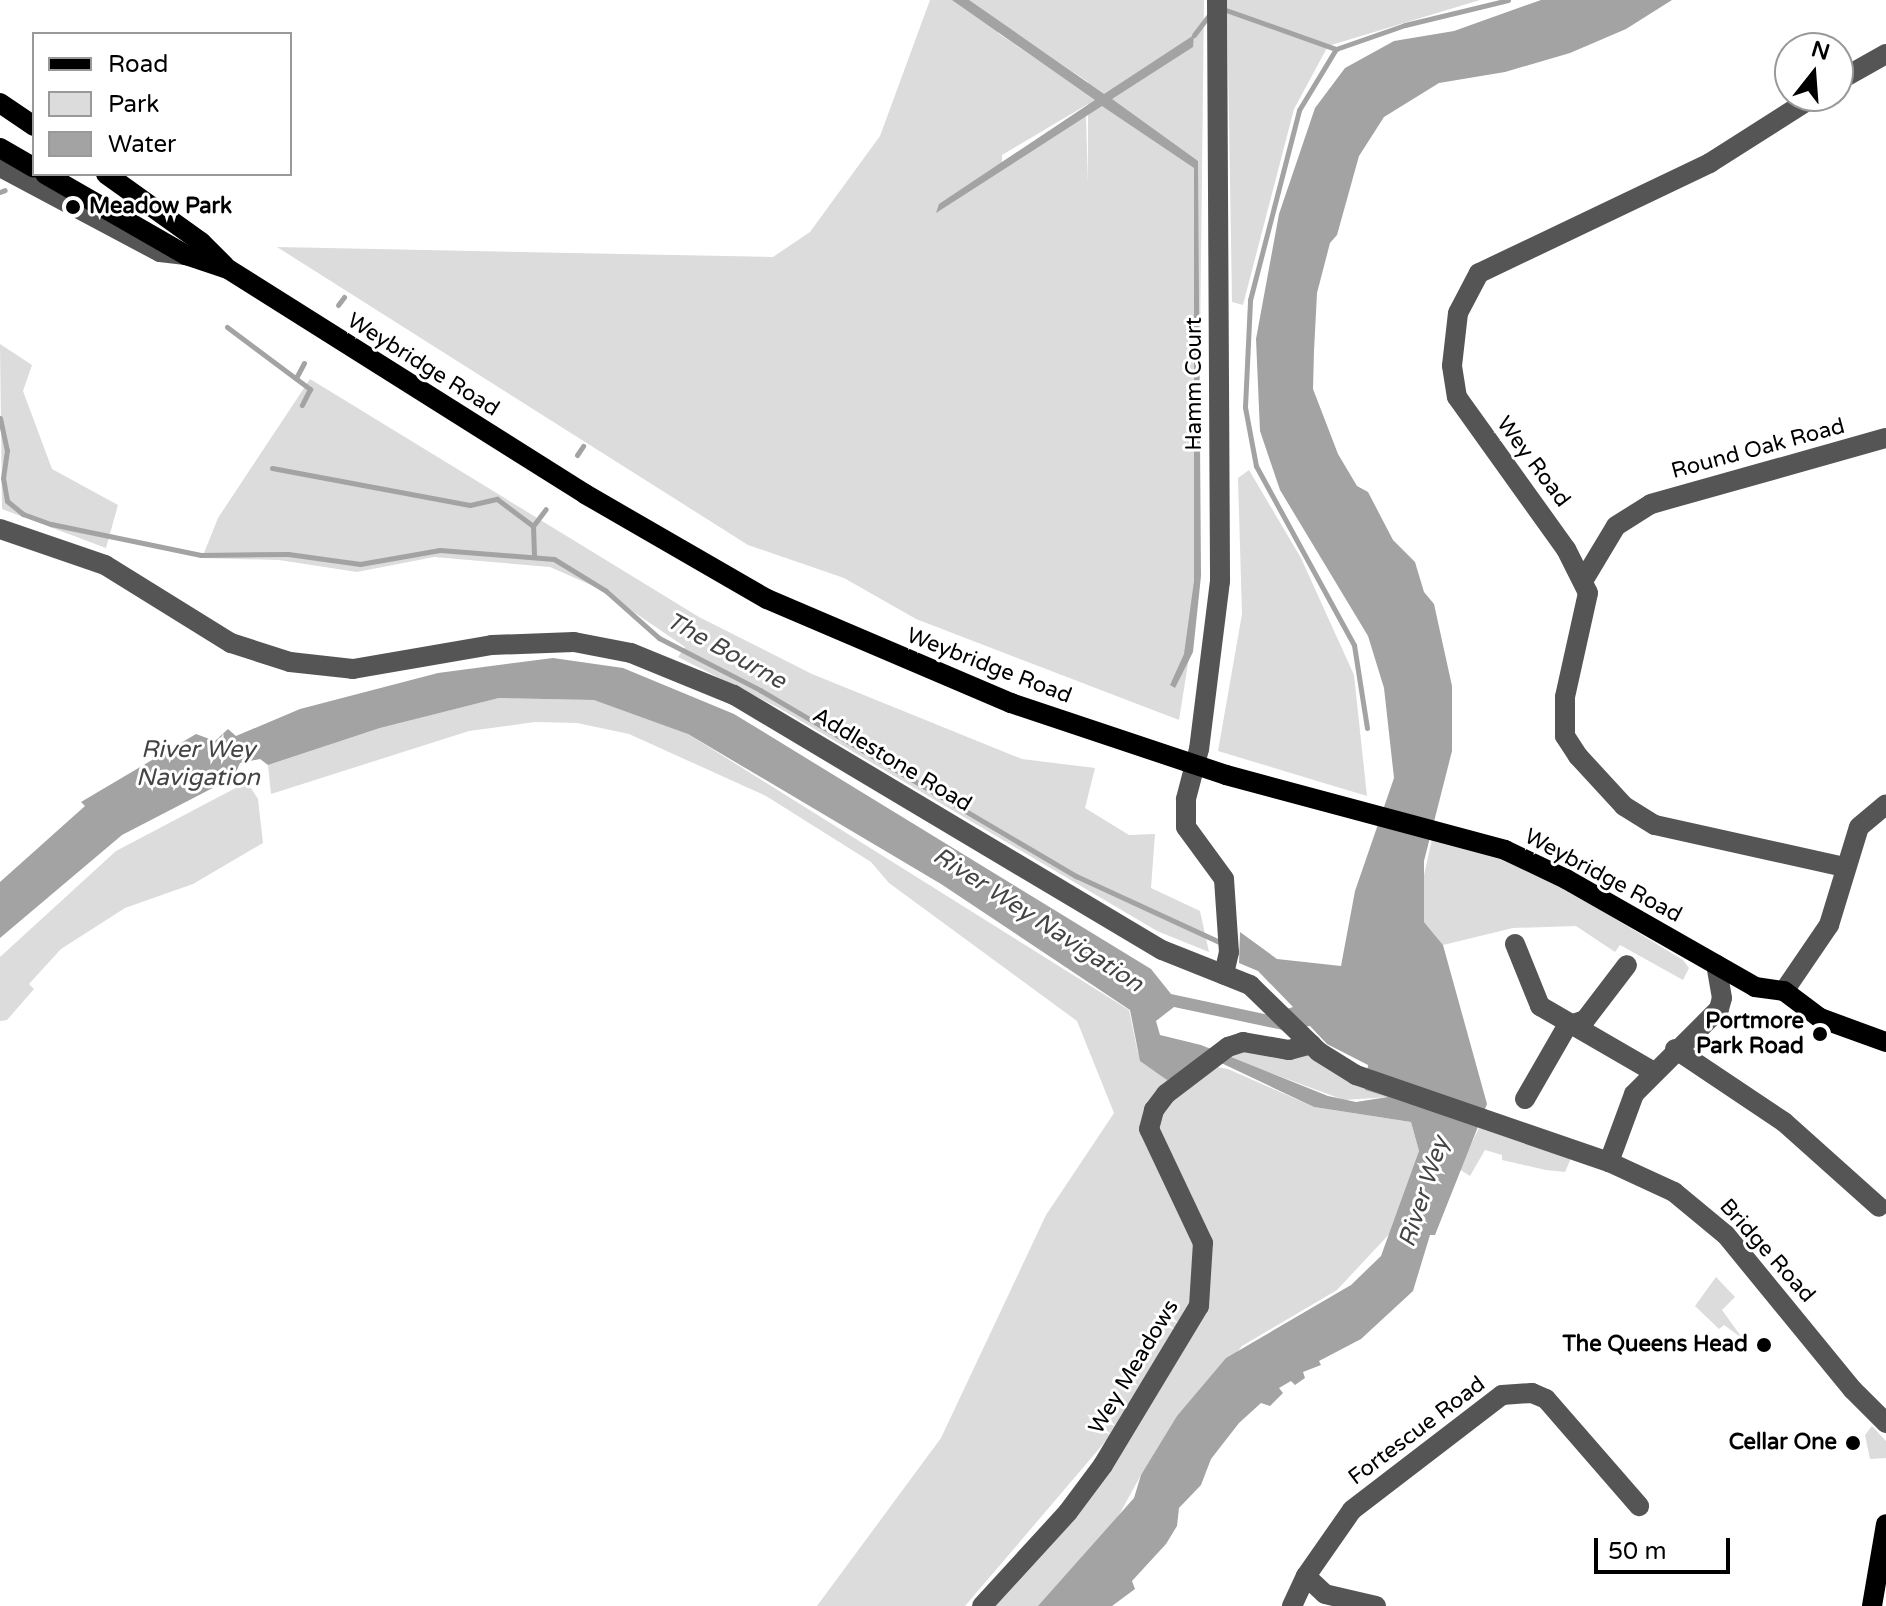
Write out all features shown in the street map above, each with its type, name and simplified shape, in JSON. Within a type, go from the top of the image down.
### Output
[{"type":"main road","points":[[0,103],[32,125]]},
{"type":"main road","points":[[0,148],[32,167]]},
{"type":"main road","name":"Weybridge Road","points":[[48,176],[186,255],[228,269]]},
{"type":"main road","name":"Weybridge Road","points":[[109,176],[201,242],[228,269],[585,494],[767,599],[1000,698],[1195,765],[1439,829],[1546,868],[1755,987],[1784,991]]},
{"type":"main road","points":[[1784,991],[1820,1018],[1886,1042]]},
{"type":"main road","points":[[1872,1606],[1886,1525]]},
{"type":"street","name":"Hamm Court","points":[[1217,0],[1220,581],[1195,765],[1186,799],[1186,827],[1221,871],[1229,943],[1224,974]]},
{"type":"street","points":[[1854,72],[1886,54]]},
{"type":"street","name":"Wey Road","points":[[1790,112],[1710,163],[1510,254],[1479,273],[1468,288],[1453,332],[1457,397],[1566,549],[1588,593],[1565,697],[1565,736],[1604,786],[1655,825],[1845,867]]},
{"type":"street","points":[[0,167],[160,252],[186,255]]},
{"type":"street","name":"Round Oak Road","points":[[1583,581],[1616,526],[1651,504],[1886,438]]},
{"type":"street","name":"Addlestone Road","points":[[0,529],[105,565],[231,643],[298,664],[367,668],[538,641],[601,646],[672,667],[780,721],[1162,950],[1224,974],[1271,1001],[1309,1043],[1365,1079],[1490,1121]]},
{"type":"street","points":[[1784,991],[1829,925],[1859,827],[1886,804]]},
{"type":"street","points":[[1515,944],[1540,1006],[1652,1071]]},
{"type":"street","points":[[1525,1099],[1567,1026],[1576,1025],[1627,965]]},
{"type":"street","points":[[1609,1162],[1628,1105],[1652,1071],[1719,1009],[1722,998],[1716,965]]},
{"type":"street","name":"Wey Meadows","points":[[982,1606],[1068,1512],[1103,1465],[1199,1306],[1203,1243],[1149,1129],[1166,1094],[1243,1042],[1289,1050],[1309,1043]]},
{"type":"street","points":[[1675,1049],[1784,1122],[1879,1207]]},
{"type":"street","name":"Bridge Road","points":[[1490,1121],[1609,1162],[1674,1192],[1726,1235],[1853,1390],[1886,1423]]},
{"type":"street","name":"Fortescue Road","points":[[1292,1606],[1306,1576],[1352,1510],[1502,1395],[1532,1393],[1546,1399],[1639,1506]]},
{"type":"street","points":[[1306,1576],[1325,1594],[1376,1606]]},
{"type":"green space","points":[[930,0],[1204,0],[1197,607],[1179,720],[916,619],[844,578],[748,545],[277,247],[773,257],[810,232],[880,136]],"holes":[[[997,21],[1088,82],[1088,94],[998,33]],[[1088,104],[1088,184],[1086,116],[1002,168],[1002,155]]]},
{"type":"green space","points":[[1227,0],[1480,0],[1328,46],[1294,109],[1243,305],[1232,302]]},
{"type":"green space","points":[[0,344],[32,365],[23,391],[52,469],[118,505],[106,548],[2,509]]},
{"type":"green space","points":[[310,379],[699,617],[812,674],[1022,759],[1095,768],[1085,808],[1129,835],[1155,834],[1151,888],[1200,911],[1209,952],[1157,931],[779,708],[678,657],[685,647],[600,589],[550,567],[434,557],[357,572],[279,560],[202,558],[218,518]]},
{"type":"green space","points":[[1249,470],[1301,558],[1354,675],[1367,796],[1218,751],[1242,614],[1238,478]]},
{"type":"green space","points":[[499,698],[594,700],[640,711],[688,734],[1129,1010],[1138,1053],[1228,1069],[1314,1107],[1411,1122],[1419,1151],[1394,1229],[1337,1290],[1242,1346],[1141,1475],[1114,1524],[1040,1606],[986,1606],[1180,1354],[965,1606],[817,1606],[941,1438],[1046,1215],[1114,1113],[1077,1021],[889,883],[871,862],[766,796],[629,734],[577,723],[535,722],[469,731],[271,794],[268,765],[380,728]]},
{"type":"green space","points":[[247,782],[258,799],[263,843],[193,884],[125,908],[61,949],[29,984],[34,989],[7,1020],[0,1021],[0,957],[116,851]]},
{"type":"green space","points":[[1432,839],[1496,855],[1558,884],[1683,960],[1689,968],[1683,980],[1620,945],[1615,952],[1576,926],[1513,928],[1443,945],[1424,922],[1421,889]]},
{"type":"green space","points":[[1311,1044],[1364,1084],[1365,1090],[1389,1097],[1344,1100],[1224,1056],[1228,1047]]},
{"type":"green space","points":[[1479,1128],[1571,1158],[1565,1172],[1502,1160],[1502,1155],[1485,1150],[1470,1176],[1459,1169]]},
{"type":"green space","points":[[1716,1277],[1735,1297],[1722,1310],[1743,1339],[1724,1325],[1719,1329],[1695,1306]]},
{"type":"green space","points":[[1872,1426],[1886,1441],[1886,1458],[1870,1459],[1865,1435]]},
{"type":"water","points":[[952,0],[969,0],[1104,94],[1194,35],[1193,47],[1112,99],[1198,161],[1201,576],[1193,652],[1175,688],[1170,685],[1184,654],[1194,581],[1194,168],[1102,106],[936,213],[939,204],[1095,100]]},
{"type":"water","points":[[1541,0],[1672,0],[1626,29],[1570,53],[1505,72],[1439,83],[1384,117],[1359,156],[1317,293],[1313,389],[1338,454],[1357,486],[1368,492],[1393,540],[1415,562],[1424,592],[1434,604],[1452,686],[1452,751],[1424,861],[1424,922],[1443,945],[1487,1104],[1435,1235],[1430,1235],[1413,1291],[1361,1339],[1319,1361],[1321,1365],[1303,1372],[1305,1378],[1295,1385],[1291,1381],[1279,1388],[1283,1393],[1270,1406],[1261,1403],[1239,1423],[1211,1459],[1201,1485],[1179,1508],[1177,1526],[1166,1544],[1132,1581],[1135,1589],[1112,1606],[1038,1606],[1134,1498],[1141,1475],[1177,1416],[1226,1358],[1351,1285],[1381,1256],[1419,1151],[1411,1122],[1314,1107],[1219,1062],[1167,1080],[1140,1061],[1130,1010],[941,884],[688,734],[594,700],[499,698],[380,728],[268,765],[260,759],[240,763],[234,777],[122,835],[0,938],[0,882],[85,806],[81,802],[196,734],[215,741],[228,729],[236,736],[300,709],[438,673],[553,658],[623,668],[734,714],[1151,969],[1171,994],[1269,1015],[1293,1007],[1258,971],[1239,963],[1240,932],[1277,959],[1341,966],[1355,891],[1394,778],[1384,688],[1368,636],[1280,490],[1260,431],[1256,339],[1279,214],[1315,108],[1345,68],[1394,41],[1454,31]],"holes":[[[1174,1007],[1283,1030],[1310,1026],[1327,1044],[1368,1065],[1365,1090],[1388,1097],[1356,1102],[1328,1096],[1201,1045],[1160,1035],[1156,1021]]]},
{"type":"waterway","points":[[1367,728],[1354,645],[1256,466],[1245,407],[1250,300],[1299,110],[1336,49],[1405,25],[1508,0]]},
{"type":"waterway","points":[[1223,9],[1336,49]]},
{"type":"waterway","points":[[1194,35],[1210,14]]},
{"type":"waterway","points":[[0,192],[5,190]]},
{"type":"waterway","points":[[338,305],[344,297]]},
{"type":"waterway","points":[[227,327],[310,389],[302,405]]},
{"type":"waterway","points":[[296,378],[304,363]]},
{"type":"waterway","name":"The Bourne","points":[[0,418],[7,450],[3,478],[7,501],[23,514],[51,524],[201,555],[288,554],[360,564],[440,550],[554,559],[606,591],[659,638],[760,690],[1076,876],[1224,944]]},
{"type":"waterway","points":[[577,455],[583,446]]},
{"type":"waterway","points":[[272,468],[470,505],[497,499],[533,526],[534,555]]},
{"type":"waterway","points":[[533,526],[546,509]]},
{"type":"place","name":"Meadow Park","points":[[73,207]]},
{"type":"place","name":"Portmore Park Road","points":[[1820,1034]]},
{"type":"place","name":"The Queens Head","points":[[1764,1345]]},
{"type":"place","name":"Cellar One","points":[[1853,1443]]},
{"type":"water label","name":"River Wey Navigation","points":[[198,764]]},
{"type":"water label","name":"River Wey Navigation","points":[[1038,920]]},
{"type":"water label","name":"River Wey","points":[[1424,1192]]}]
